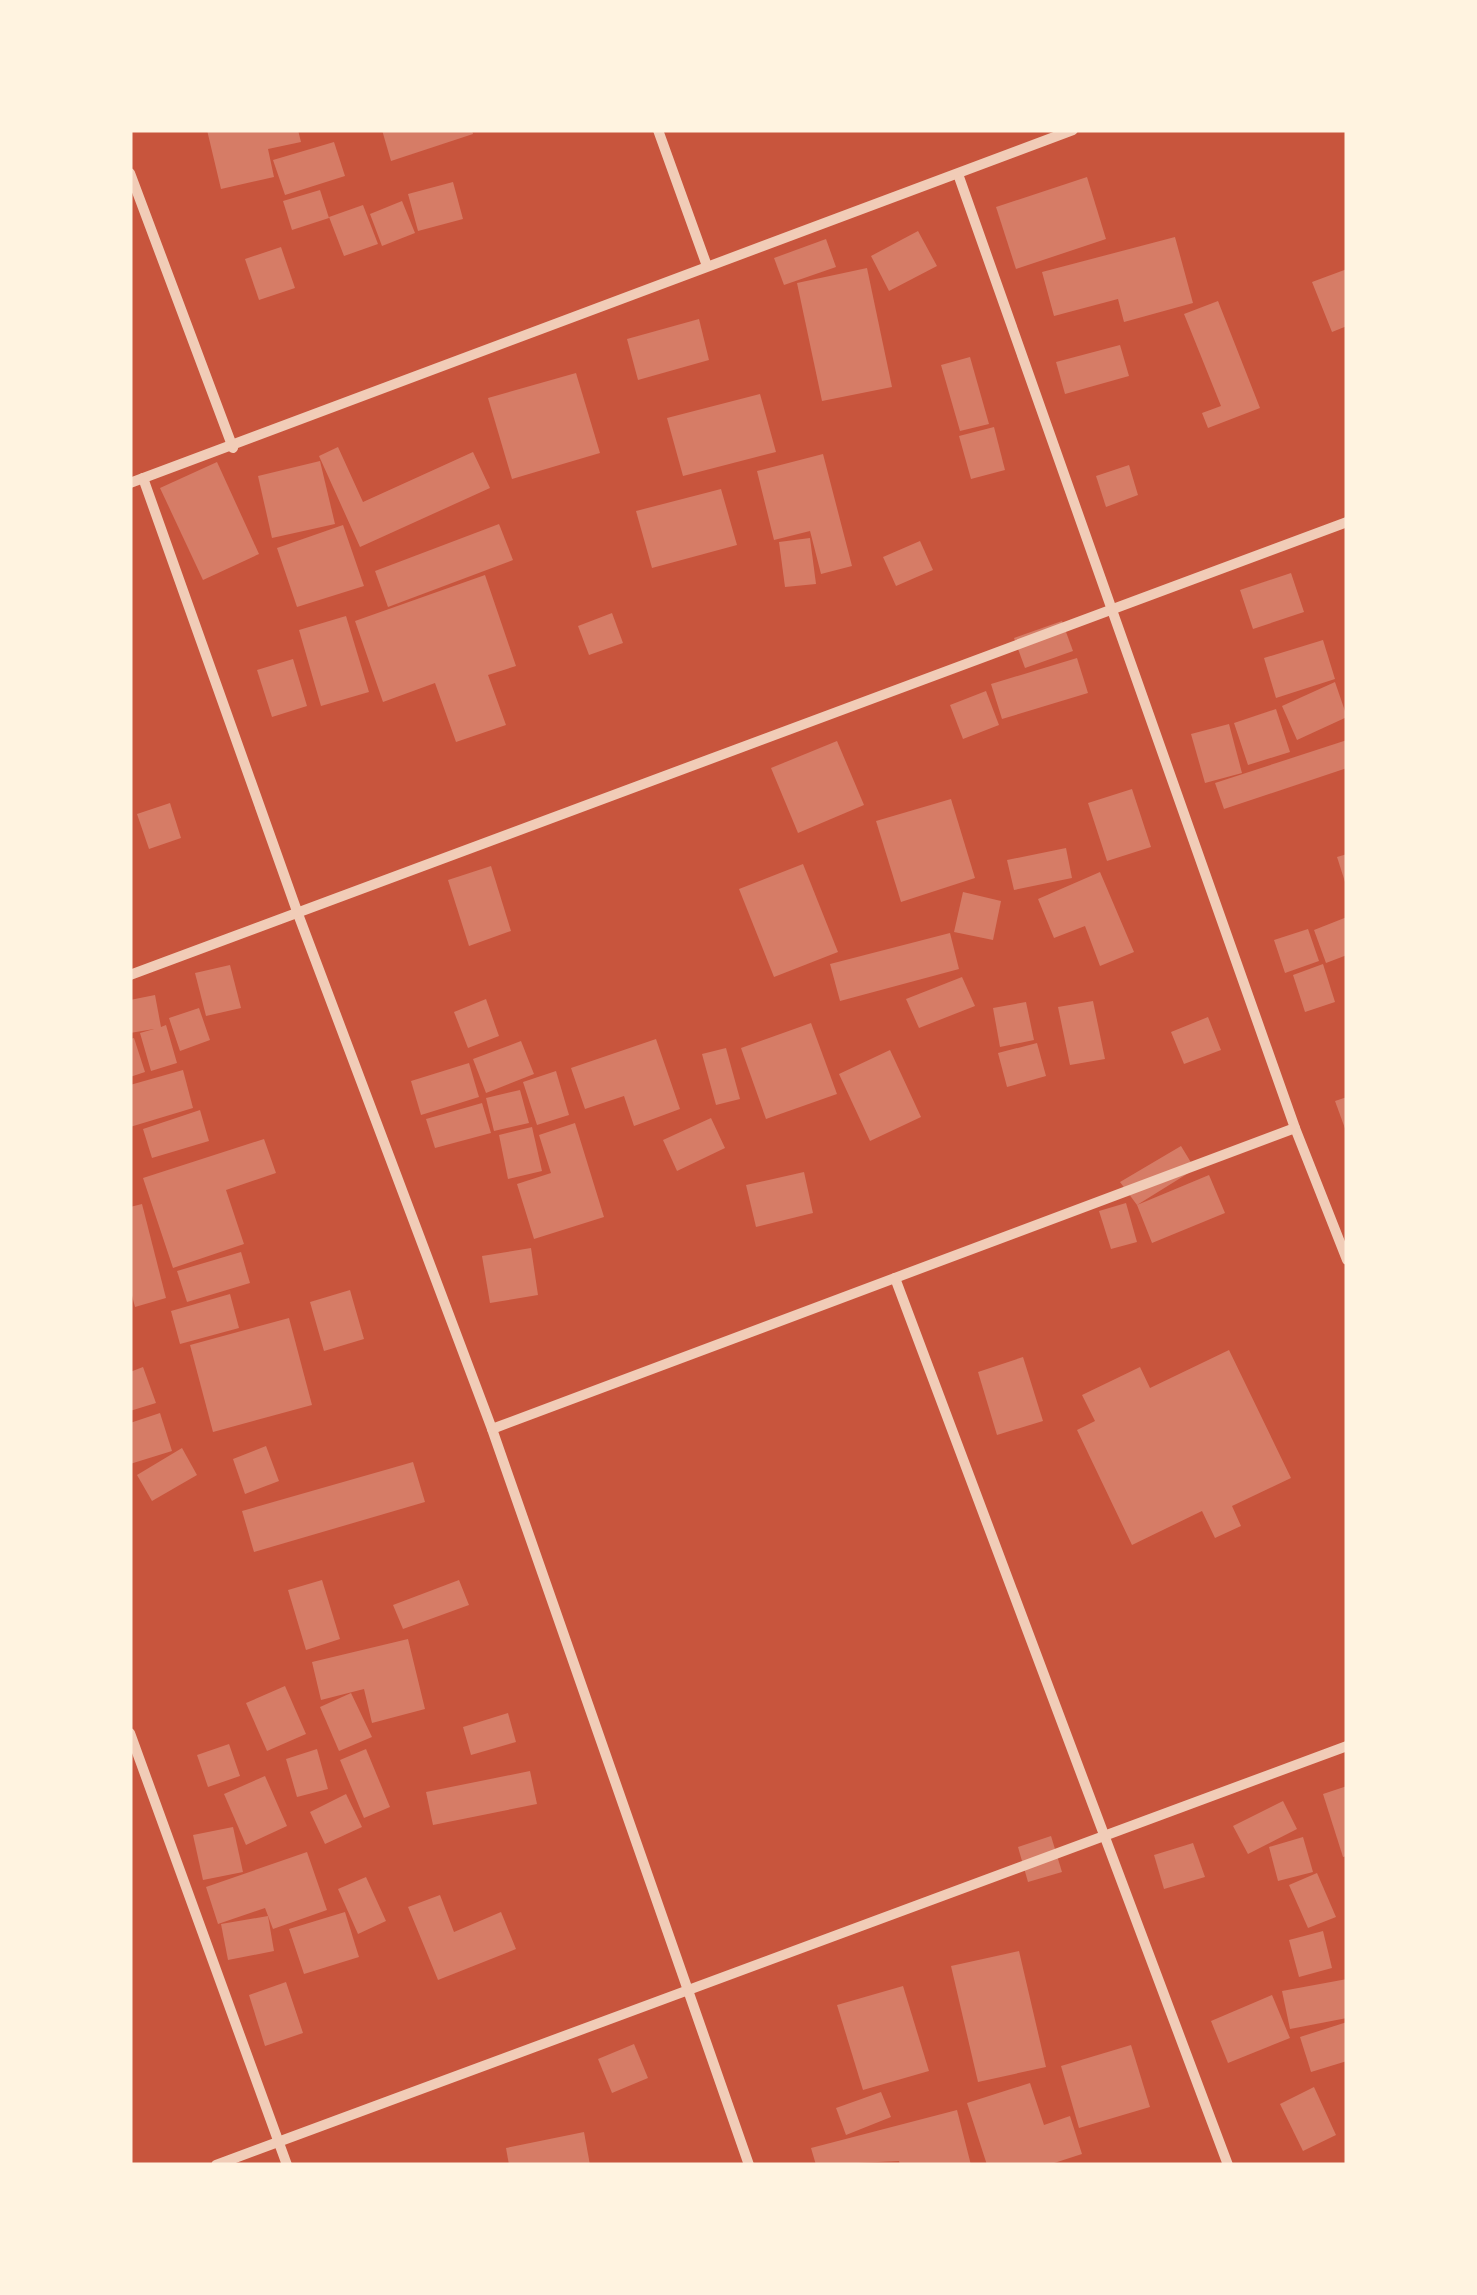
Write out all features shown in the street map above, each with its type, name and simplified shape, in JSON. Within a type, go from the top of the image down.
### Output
[{"type":"street","points":[[658,130],[707,266]]},
{"type":"street","points":[[130,482],[233,448],[1072,130]]},
{"type":"street","points":[[130,173],[233,448]]},
{"type":"street","points":[[958,174],[1295,1128],[1347,1260]]},
{"type":"street","points":[[142,478],[298,914],[492,1430],[749,2165]]},
{"type":"street","points":[[130,975],[1112,613],[1347,522]]},
{"type":"street","points":[[492,1430],[1295,1128]]},
{"type":"street","points":[[895,1278],[1228,2165]]},
{"type":"street","points":[[130,1733],[287,2165]]},
{"type":"street","points":[[216,2165],[1347,1746]]},
{"type":"building","points":[[207,130],[298,130],[301,142],[268,149],[274,177],[221,189]]},
{"type":"building","points":[[382,130],[472,130],[473,134],[391,161]]},
{"type":"building","points":[[334,142],[345,176],[285,195],[273,160]]},
{"type":"building","points":[[1087,177],[1106,239],[1016,269],[996,207]]},
{"type":"building","points":[[453,182],[463,219],[418,231],[408,194]]},
{"type":"building","points":[[320,190],[329,218],[292,230],[283,201]]},
{"type":"building","points":[[402,201],[415,233],[382,246],[370,214]]},
{"type":"building","points":[[363,205],[378,244],[344,256],[329,217]]},
{"type":"building","points":[[918,231],[937,266],[889,291],[871,256]]},
{"type":"building","points":[[1175,237],[1193,303],[1124,322],[1118,299],[1054,316],[1042,272]]},
{"type":"building","points":[[826,239],[836,267],[784,285],[774,258]]},
{"type":"building","points":[[281,247],[295,288],[259,300],[245,259]]},
{"type":"building","points":[[867,268],[892,387],[822,401],[797,283]]},
{"type":"building","points":[[1347,269],[1347,326],[1332,332],[1312,282]]},
{"type":"building","points":[[1218,301],[1260,408],[1208,428],[1202,413],[1221,406],[1184,314]]},
{"type":"building","points":[[699,319],[709,360],[638,380],[627,339]]},
{"type":"building","points":[[1120,345],[1129,376],[1065,394],[1056,362]]},
{"type":"building","points":[[970,357],[989,424],[960,431],[941,365]]},
{"type":"building","points":[[576,373],[600,453],[512,479],[488,398]]},
{"type":"building","points":[[760,394],[776,452],[683,476],[667,418]]},
{"type":"building","points":[[994,427],[1005,470],[971,479],[959,436]]},
{"type":"building","points":[[338,447],[363,502],[473,452],[490,488],[360,547],[319,456]]},
{"type":"building","points":[[823,454],[852,566],[821,574],[809,527],[810,531],[774,540],[757,471]]},
{"type":"building","points":[[320,461],[335,524],[272,538],[258,476]]},
{"type":"building","points":[[217,462],[259,554],[203,580],[160,488]]},
{"type":"building","points":[[1129,465],[1138,495],[1106,507],[1096,476]]},
{"type":"building","points":[[721,489],[737,545],[652,568],[636,511]]},
{"type":"building","points":[[499,524],[513,560],[388,607],[375,571]]},
{"type":"building","points":[[343,525],[364,586],[297,607],[277,548]]},
{"type":"building","points":[[810,538],[816,584],[785,587],[779,542]]},
{"type":"building","points":[[920,541],[933,570],[896,586],[883,557]]},
{"type":"building","points":[[1291,573],[1304,612],[1253,629],[1240,590]]},
{"type":"building","points":[[485,575],[516,666],[488,675],[506,725],[456,742],[435,683],[383,702],[355,621]]},
{"type":"building","points":[[612,613],[623,643],[589,655],[578,626]]},
{"type":"building","points":[[346,616],[369,692],[321,706],[299,630]]},
{"type":"building","points":[[1062,621],[1073,651],[1025,668],[1014,638]]},
{"type":"building","points":[[1323,640],[1335,679],[1276,698],[1264,658]]},
{"type":"building","points":[[1077,658],[1088,693],[1002,719],[991,684]]},
{"type":"building","points":[[293,659],[307,706],[272,717],[257,670]]},
{"type":"building","points":[[1335,682],[1347,717],[1297,740],[1282,706]]},
{"type":"building","points":[[986,691],[999,725],[963,739],[950,705]]},
{"type":"building","points":[[1276,709],[1290,752],[1248,765],[1234,723]]},
{"type":"building","points":[[1229,724],[1242,773],[1205,783],[1191,734]]},
{"type":"building","points":[[1347,740],[1347,768],[1224,809],[1215,783]]},
{"type":"building","points":[[837,741],[864,805],[798,833],[771,768]]},
{"type":"building","points":[[1132,789],[1151,847],[1107,861],[1088,803]]},
{"type":"building","points":[[951,799],[975,878],[901,902],[876,821]]},
{"type":"building","points":[[170,803],[181,838],[149,849],[137,814]]},
{"type":"building","points":[[1066,848],[1072,878],[1014,890],[1007,860]]},
{"type":"building","points":[[1347,854],[1347,885],[1346,885],[1337,857]]},
{"type":"building","points":[[803,864],[838,952],[774,977],[739,889]]},
{"type":"building","points":[[491,866],[511,931],[469,946],[448,880]]},
{"type":"building","points":[[1100,872],[1134,952],[1100,966],[1085,926],[1054,938],[1038,899]]},
{"type":"building","points":[[963,892],[1001,901],[993,940],[954,932]]},
{"type":"building","points":[[1347,917],[1347,955],[1326,963],[1314,930]]},
{"type":"building","points":[[1308,929],[1319,961],[1285,973],[1274,940]]},
{"type":"building","points":[[950,933],[959,969],[840,1001],[830,964]]},
{"type":"building","points":[[1323,964],[1335,1002],[1305,1012],[1293,975]]},
{"type":"building","points":[[230,965],[241,1008],[206,1016],[195,973]]},
{"type":"building","points":[[962,977],[975,1006],[919,1028],[906,999]]},
{"type":"building","points":[[155,995],[161,1027],[166,1025],[177,1063],[151,1071],[140,1033],[154,1029],[130,1033],[130,1000]]},
{"type":"building","points":[[486,999],[499,1036],[468,1048],[454,1012]]},
{"type":"building","points":[[1093,1001],[1105,1059],[1070,1065],[1058,1007]]},
{"type":"building","points":[[1026,1002],[1034,1040],[1000,1047],[993,1008]]},
{"type":"building","points":[[199,1008],[210,1040],[180,1051],[169,1018]]},
{"type":"building","points":[[1208,1017],[1221,1050],[1184,1064],[1171,1032]]},
{"type":"building","points":[[811,1023],[837,1094],[766,1119],[741,1048]]},
{"type":"building","points":[[134,1038],[145,1072],[130,1077],[130,1039]]},
{"type":"building","points":[[656,1039],[680,1109],[634,1126],[624,1096],[585,1109],[571,1068]]},
{"type":"building","points":[[521,1041],[534,1074],[486,1093],[473,1059]]},
{"type":"building","points":[[1037,1043],[1046,1076],[1007,1087],[998,1053]]},
{"type":"building","points":[[726,1048],[740,1099],[716,1105],[702,1054]]},
{"type":"building","points":[[890,1050],[921,1117],[870,1141],[839,1074]]},
{"type":"building","points":[[469,1063],[479,1097],[421,1115],[411,1081]]},
{"type":"building","points":[[183,1070],[193,1108],[130,1127],[130,1085]]},
{"type":"building","points":[[556,1071],[569,1115],[537,1125],[523,1082]]},
{"type":"building","points":[[520,1090],[529,1123],[494,1131],[486,1098]]},
{"type":"building","points":[[1347,1097],[1347,1134],[1335,1101]]},
{"type":"building","points":[[482,1103],[491,1133],[435,1148],[426,1119]]},
{"type":"building","points":[[200,1110],[209,1141],[152,1158],[143,1129]]},
{"type":"building","points":[[711,1118],[725,1148],[677,1171],[663,1140]]},
{"type":"building","points":[[575,1123],[604,1217],[534,1239],[517,1184],[551,1173],[539,1135]]},
{"type":"building","points":[[532,1127],[542,1171],[508,1179],[499,1135]]},
{"type":"building","points":[[264,1139],[276,1173],[226,1190],[244,1244],[173,1268],[143,1178]]},
{"type":"building","points":[[1181,1146],[1195,1169],[1137,1205],[1120,1182]]},
{"type":"building","points":[[804,1172],[813,1213],[756,1227],[746,1185]]},
{"type":"building","points":[[1209,1175],[1225,1213],[1152,1243],[1137,1205]]},
{"type":"building","points":[[1126,1203],[1137,1242],[1111,1249],[1099,1211]]},
{"type":"building","points":[[142,1204],[166,1298],[135,1307],[130,1288],[130,1207]]},
{"type":"building","points":[[531,1248],[538,1295],[490,1303],[482,1256]]},
{"type":"building","points":[[241,1252],[250,1283],[187,1302],[177,1271]]},
{"type":"building","points":[[350,1290],[364,1339],[324,1351],[310,1302]]},
{"type":"building","points":[[230,1294],[239,1328],[180,1344],[171,1311]]},
{"type":"building","points":[[289,1318],[312,1405],[213,1432],[190,1345]]},
{"type":"building","points":[[1229,1350],[1291,1478],[1232,1506],[1241,1526],[1215,1538],[1202,1511],[1132,1545],[1077,1430],[1095,1421],[1082,1395],[1140,1367],[1150,1388]]},
{"type":"building","points":[[1023,1357],[1043,1421],[997,1435],[978,1372]]},
{"type":"building","points":[[143,1367],[156,1403],[130,1411],[130,1372]]},
{"type":"building","points":[[160,1413],[172,1451],[130,1464],[130,1423]]},
{"type":"building","points":[[266,1446],[279,1481],[245,1494],[233,1459]]},
{"type":"building","points":[[182,1448],[197,1475],[152,1501],[137,1475]]},
{"type":"building","points":[[413,1462],[425,1502],[254,1552],[242,1511]]},
{"type":"building","points":[[322,1580],[340,1639],[306,1650],[288,1590]]},
{"type":"building","points":[[459,1580],[469,1605],[403,1629],[393,1605]]},
{"type":"building","points":[[408,1639],[425,1709],[372,1723],[364,1689],[321,1700],[312,1662]]},
{"type":"building","points":[[285,1686],[306,1734],[267,1751],[246,1703]]},
{"type":"building","points":[[351,1693],[372,1737],[339,1751],[320,1707]]},
{"type":"building","points":[[508,1713],[516,1742],[471,1755],[463,1727]]},
{"type":"building","points":[[229,1744],[240,1776],[208,1787],[197,1755]]},
{"type":"building","points":[[317,1749],[328,1789],[297,1797],[286,1759]]},
{"type":"building","points":[[366,1749],[390,1807],[364,1818],[340,1760]]},
{"type":"building","points":[[530,1771],[537,1804],[433,1825],[426,1792]]},
{"type":"building","points":[[265,1776],[287,1826],[246,1845],[224,1794]]},
{"type":"building","points":[[1347,1786],[1347,1856],[1343,1857],[1323,1794]]},
{"type":"building","points":[[346,1794],[362,1827],[325,1844],[310,1812]]},
{"type":"building","points":[[1283,1801],[1297,1829],[1248,1854],[1233,1826]]},
{"type":"building","points":[[233,1827],[243,1872],[203,1880],[193,1835]]},
{"type":"building","points":[[1051,1836],[1062,1872],[1028,1882],[1018,1847]]},
{"type":"building","points":[[1303,1837],[1313,1872],[1278,1881],[1269,1847]]},
{"type":"building","points":[[1193,1843],[1205,1877],[1164,1889],[1154,1855]]},
{"type":"building","points":[[307,1852],[327,1910],[273,1929],[265,1908],[218,1924],[206,1887]]},
{"type":"building","points":[[1317,1873],[1336,1917],[1308,1928],[1289,1885]]},
{"type":"building","points":[[366,1877],[386,1921],[358,1934],[338,1889]]},
{"type":"building","points":[[440,1895],[454,1932],[501,1912],[516,1949],[438,1980],[408,1907]]},
{"type":"building","points":[[345,1912],[359,1957],[304,1974],[289,1929]]},
{"type":"building","points":[[268,1916],[274,1951],[228,1960],[221,1924]]},
{"type":"building","points":[[1323,1931],[1332,1968],[1299,1977],[1289,1940]]},
{"type":"building","points":[[1019,1951],[1046,2067],[978,2082],[951,1966]]},
{"type":"building","points":[[1347,1979],[1347,2018],[1290,2029],[1282,1991]]},
{"type":"building","points":[[286,1982],[303,2033],[265,2046],[249,1995]]},
{"type":"building","points":[[903,1986],[929,2071],[863,2090],[837,2005]]},
{"type":"building","points":[[1272,1995],[1290,2038],[1228,2063],[1211,2021]]},
{"type":"building","points":[[1347,2022],[1347,2061],[1311,2072],[1300,2037]]},
{"type":"building","points":[[634,2044],[648,2078],[612,2093],[598,2059]]},
{"type":"building","points":[[1131,2045],[1150,2107],[1079,2128],[1061,2066]]},
{"type":"building","points":[[1030,2083],[1044,2125],[1070,2116],[1082,2154],[1048,2165],[987,2165],[967,2103]]},
{"type":"building","points":[[1314,2087],[1336,2135],[1303,2151],[1280,2104]]},
{"type":"building","points":[[881,2092],[891,2117],[846,2135],[836,2108]]},
{"type":"building","points":[[957,2110],[971,2165],[900,2165],[899,2161],[816,2165],[811,2148]]},
{"type":"building","points":[[584,2132],[590,2165],[509,2165],[506,2148]]}]
